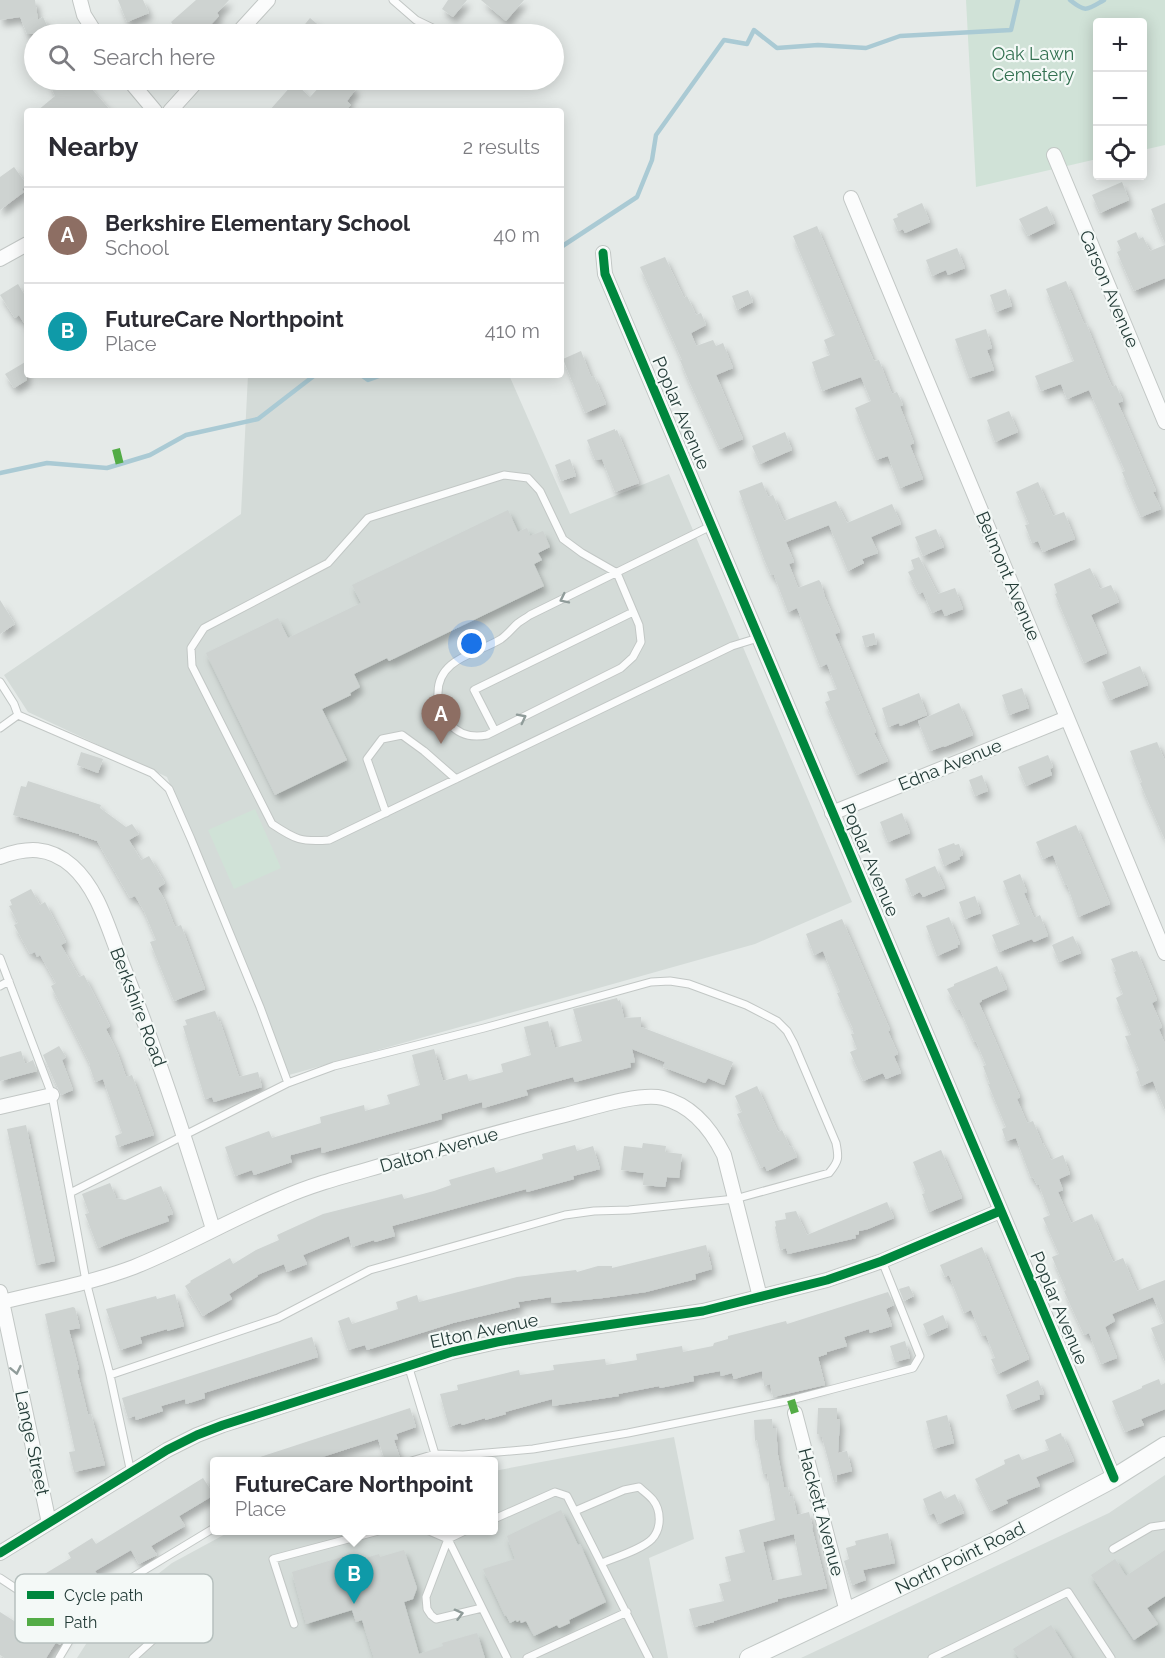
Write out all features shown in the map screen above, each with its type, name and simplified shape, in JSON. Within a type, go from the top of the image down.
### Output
[{"type":"street","points":[[80,0],[84,15],[90,24]]},
{"type":"street","points":[[246,24],[268,0]]},
{"type":"street","points":[[137,90],[152,108]]},
{"type":"street","points":[[173,108],[189,90]]},
{"type":"street","name":"Carson Avenue","points":[[1053,155],[1165,422]]},
{"type":"street","name":"Belmont Avenue","points":[[851,198],[1165,953]]},
{"type":"street","points":[[0,259],[24,246]]},
{"type":"street","name":"Poplar Avenue","points":[[603,253],[605,274],[1114,1478]]},
{"type":"street","name":"Edna Avenue","points":[[832,813],[1067,718]]},
{"type":"street","name":"Berkshire Road","points":[[0,856],[24,849],[48,852],[72,866],[85,880],[97,902],[143,1017],[184,1135],[213,1229]]},
{"type":"street","points":[[0,1107],[52,1095]]},
{"type":"street","name":"Dalton Avenue","points":[[1,1297],[86,1281],[132,1267],[283,1197],[339,1178],[549,1119],[626,1100],[661,1097],[681,1106],[706,1127],[724,1155],[760,1297]]},
{"type":"street","name":"Elton Avenue","points":[[0,1553],[167,1450],[197,1435],[452,1352],[496,1342],[703,1311],[827,1280],[882,1261],[1000,1211]]},
{"type":"street","name":"Lange Street","points":[[1,1297],[49,1523]]},
{"type":"street","name":"Hackett Avenue","points":[[795,1413],[847,1612]]},
{"type":"street","name":"North Point Road","points":[[749,1658],[1004,1537],[1114,1478],[1165,1446]]},
{"type":"lane","points":[[393,0],[416,20],[424,24]]},
{"type":"lane","points":[[711,526],[616,573],[530,615],[502,638],[457,660],[442,675],[437,698],[448,721],[455,729],[476,737],[487,735],[621,668],[633,657],[641,642],[639,624],[616,573],[563,539],[540,491],[528,478],[504,475],[368,518],[328,563],[204,628],[191,648],[192,666],[272,824],[291,836],[309,842],[330,840],[732,646],[758,638]]},
{"type":"lane","points":[[495,731],[474,690],[633,612]]},
{"type":"lane","points":[[0,682],[18,715],[152,773],[169,789],[196,849],[288,1083]]},
{"type":"lane","points":[[0,728],[18,715]]},
{"type":"lane","points":[[386,813],[367,759],[382,739],[402,735],[456,779]]},
{"type":"lane","points":[[0,958],[52,1095],[86,1281],[110,1375],[130,1473]]},
{"type":"lane","points":[[0,986],[9,981]]},
{"type":"lane","points":[[70,1193],[288,1083],[334,1066],[651,982],[670,981],[689,984],[746,1005],[777,1021],[787,1031],[794,1044],[836,1143],[837,1163],[829,1173],[735,1199],[565,1215],[370,1270],[278,1318],[110,1375]]},
{"type":"lane","points":[[423,1457],[435,1454],[463,1455],[532,1449],[628,1433],[791,1400],[913,1368],[920,1356],[882,1261]]},
{"type":"lane","points":[[408,1365],[435,1454]]},
{"type":"lane","points":[[575,1511],[624,1490],[639,1487],[653,1499],[660,1521],[652,1539],[634,1550],[602,1563]]},
{"type":"lane","points":[[498,1517],[555,1492],[567,1496],[650,1658]]},
{"type":"lane","points":[[1113,1549],[1151,1527],[1165,1525]]},
{"type":"lane","points":[[138,1574],[210,1530]]},
{"type":"lane","points":[[294,1624],[273,1559],[363,1535]]},
{"type":"lane","points":[[439,1535],[448,1539],[507,1658]]},
{"type":"lane","points":[[456,1535],[448,1539],[426,1597],[427,1609],[436,1619],[482,1608]]},
{"type":"lane","points":[[0,1578],[15,1588]]},
{"type":"lane","points":[[932,1658],[1068,1592],[1111,1658]]},
{"type":"lane","points":[[527,1658],[627,1612]]},
{"type":"lane","points":[[59,1658],[68,1643]]},
{"type":"lane","points":[[133,1658],[150,1643]]},
{"type":"shaded area","points":[[248,378],[510,378],[570,514],[669,474],[852,902],[755,944],[289,1075],[167,777],[28,712],[4,675],[241,514]]},
{"type":"shaded area","points":[[674,1437],[694,1539],[649,1558],[668,1658],[77,1658],[87,1643],[213,1643],[213,1574],[158,1574],[172,1563],[224,1535],[498,1535],[498,1470]]},
{"type":"shaded area","points":[[1165,1475],[1165,1658],[801,1658],[1109,1513]]},
{"type":"green space","name":"Oak Lawn Cemetery","points":[[966,0],[1165,0],[1165,145],[1147,149],[1147,18],[1093,18],[1093,160],[976,187]]},
{"type":"green space","points":[[255,809],[281,868],[234,889],[208,830]]},
{"type":"building","points":[[0,0],[35,0],[38,20],[43,17],[46,24],[24,24],[24,27],[20,17],[0,20]]},
{"type":"building","points":[[118,0],[143,0],[149,13],[127,22]]},
{"type":"building","points":[[196,0],[229,0],[217,13],[219,16],[211,24],[172,24],[171,22]]},
{"type":"building","points":[[448,0],[467,0],[453,17],[442,9]]},
{"type":"building","points":[[481,0],[524,0],[506,21]]},
{"type":"building","points":[[310,18],[317,24],[305,24]]},
{"type":"building","points":[[52,90],[93,90],[108,108],[41,108],[55,96]]},
{"type":"building","points":[[288,90],[302,90],[310,97],[317,90],[355,90],[347,101],[351,105],[348,108],[272,108]]},
{"type":"building","points":[[14,167],[24,181],[22,189],[24,192],[0,210],[0,177]]},
{"type":"building","points":[[1122,182],[1129,200],[1100,213],[1092,195]]},
{"type":"building","points":[[922,203],[930,222],[905,233],[903,229],[898,231],[893,219],[898,217],[897,214]]},
{"type":"building","points":[[1165,203],[1165,241],[1164,241],[1151,209]]},
{"type":"building","points":[[1047,206],[1055,223],[1028,236],[1019,219]]},
{"type":"building","points":[[817,226],[873,359],[879,360],[892,394],[897,392],[903,405],[900,406],[914,443],[910,445],[923,479],[900,488],[888,456],[876,460],[855,408],[871,401],[861,377],[822,391],[812,362],[830,355],[824,340],[835,335],[793,236]]},
{"type":"building","points":[[1136,232],[1139,239],[1143,237],[1150,251],[1165,245],[1165,278],[1134,291],[1117,252],[1121,250],[1117,241]]},
{"type":"building","points":[[957,248],[965,268],[948,275],[946,270],[932,276],[926,260]]},
{"type":"building","points":[[665,257],[684,298],[687,296],[696,315],[701,313],[706,325],[691,333],[696,346],[713,340],[716,346],[723,343],[733,368],[716,375],[743,439],[720,449],[640,267]]},
{"type":"building","points":[[1066,281],[1112,387],[1116,385],[1123,401],[1118,403],[1156,491],[1153,492],[1161,509],[1141,517],[1122,472],[1125,471],[1089,390],[1067,399],[1061,384],[1041,391],[1035,376],[1074,361],[1046,289]]},
{"type":"building","points":[[18,284],[24,294],[24,323],[19,315],[15,318],[0,295]]},
{"type":"building","points":[[1006,289],[1012,306],[996,312],[990,295]]},
{"type":"building","points":[[748,290],[753,302],[737,310],[732,296]]},
{"type":"building","points":[[986,329],[992,348],[987,350],[994,370],[969,378],[955,339]]},
{"type":"building","points":[[581,351],[591,377],[594,376],[606,404],[585,413],[564,359]]},
{"type":"building","points":[[24,363],[24,378],[27,380],[14,388],[5,374]]},
{"type":"building","points":[[1009,411],[1018,432],[995,442],[987,420]]},
{"type":"building","points":[[615,429],[639,483],[615,492],[602,459],[595,460],[587,440]]},
{"type":"building","points":[[785,432],[792,450],[760,464],[752,446]]},
{"type":"building","points":[[570,459],[576,476],[561,481],[555,465]]},
{"type":"building","points":[[762,482],[768,497],[773,495],[784,521],[836,501],[847,523],[892,504],[901,524],[871,537],[878,553],[862,559],[864,563],[848,571],[829,525],[786,542],[794,562],[789,564],[798,588],[819,580],[821,583],[840,632],[835,634],[876,732],[874,733],[888,761],[857,775],[825,702],[830,700],[827,692],[837,689],[827,664],[820,667],[797,608],[788,612],[774,575],[771,575],[764,559],[739,491]]},
{"type":"building","points":[[1038,482],[1053,516],[1064,512],[1075,539],[1043,552],[1038,541],[1032,543],[1025,525],[1029,524],[1016,492]]},
{"type":"building","points":[[508,510],[518,532],[527,528],[530,536],[543,531],[550,547],[538,553],[542,560],[534,564],[544,586],[389,661],[387,658],[354,674],[360,687],[350,693],[351,695],[322,709],[347,760],[275,795],[206,653],[278,618],[288,638],[361,603],[352,585]]},
{"type":"building","points":[[936,529],[944,547],[923,556],[915,537]]},
{"type":"building","points":[[919,557],[938,594],[955,588],[963,609],[945,616],[942,609],[932,613],[923,592],[919,594],[908,572],[914,569],[911,560]]},
{"type":"building","points":[[1090,568],[1100,589],[1111,585],[1119,602],[1091,615],[1107,653],[1084,663],[1055,594],[1057,593],[1054,584]]},
{"type":"building","points":[[0,600],[15,624],[0,634]]},
{"type":"building","points":[[874,633],[877,644],[865,647],[862,636]]},
{"type":"building","points":[[1140,666],[1148,685],[1110,700],[1102,682]]},
{"type":"building","points":[[1022,688],[1029,708],[1009,715],[1002,695]]},
{"type":"building","points":[[919,693],[927,715],[900,726],[899,723],[888,727],[882,708]]},
{"type":"building","points":[[959,703],[973,735],[930,751],[918,721]]},
{"type":"building","points":[[1157,742],[1165,761],[1165,840],[1140,783],[1142,782],[1130,751]]},
{"type":"building","points":[[81,752],[103,759],[98,773],[77,765]]},
{"type":"building","points":[[1048,755],[1053,767],[1050,769],[1052,775],[1026,786],[1018,767]]},
{"type":"building","points":[[982,775],[988,791],[975,796],[969,780]]},
{"type":"building","points":[[28,781],[101,805],[100,808],[126,827],[132,824],[139,834],[129,840],[141,860],[149,856],[165,883],[158,888],[175,927],[181,925],[205,989],[174,1001],[150,942],[156,940],[144,911],[135,896],[130,898],[97,841],[13,815],[21,786],[26,787]]},
{"type":"building","points":[[902,813],[910,833],[888,842],[880,822]]},
{"type":"building","points":[[1076,825],[1110,904],[1078,917],[1067,884],[1065,885],[1053,855],[1043,859],[1036,842]]},
{"type":"building","points":[[954,843],[959,844],[963,855],[959,857],[960,859],[944,866],[938,849]]},
{"type":"building","points":[[935,866],[945,888],[923,897],[920,892],[912,896],[905,879]]},
{"type":"building","points":[[1020,874],[1027,892],[1024,893],[1034,918],[1040,915],[1048,936],[1034,942],[1032,939],[999,952],[992,935],[1020,924],[1003,881]]},
{"type":"building","points":[[31,889],[40,905],[45,902],[66,942],[61,945],[79,977],[84,975],[110,1026],[106,1029],[126,1077],[132,1075],[154,1135],[118,1147],[115,1136],[122,1133],[103,1079],[95,1082],[90,1064],[51,986],[56,983],[40,955],[37,957],[35,952],[30,954],[14,925],[18,923],[9,906],[12,905],[10,900]]},
{"type":"building","points":[[975,896],[981,913],[965,919],[959,902]]},
{"type":"building","points":[[949,917],[960,944],[937,956],[926,926]]},
{"type":"building","points":[[842,919],[890,1030],[888,1031],[898,1054],[894,1056],[901,1073],[886,1079],[883,1073],[863,1081],[850,1052],[857,1049],[851,1034],[854,1034],[853,1029],[837,993],[840,992],[823,951],[814,955],[806,934]]},
{"type":"building","points":[[1073,936],[1081,953],[1059,962],[1052,945]]},
{"type":"building","points":[[1137,951],[1157,1000],[1152,1003],[1162,1027],[1159,1029],[1165,1044],[1165,1110],[1153,1081],[1141,1086],[1136,1072],[1139,1070],[1125,1036],[1131,1035],[1116,998],[1123,994],[1111,959]]},
{"type":"building","points":[[997,966],[1007,989],[979,1003],[1020,1097],[1017,1099],[1027,1123],[1033,1121],[1051,1160],[1063,1155],[1070,1174],[1059,1179],[1063,1190],[1058,1192],[1071,1223],[1092,1214],[1113,1262],[1123,1258],[1137,1291],[1165,1280],[1165,1362],[1151,1328],[1164,1323],[1153,1297],[1112,1314],[1115,1321],[1105,1327],[1117,1358],[1101,1364],[1089,1333],[1084,1335],[1064,1291],[1066,1290],[1052,1257],[1059,1254],[1043,1218],[1050,1215],[1039,1185],[1033,1177],[1031,1178],[1016,1138],[1006,1141],[1002,1129],[1006,1127],[988,1084],[990,1084],[983,1066],[986,1065],[960,1009],[958,1010],[947,989]]},
{"type":"building","points":[[617,998],[618,1001],[620,1000],[624,1018],[641,1017],[641,1027],[733,1062],[724,1085],[708,1078],[705,1083],[663,1067],[665,1062],[632,1049],[635,1062],[630,1063],[631,1067],[575,1082],[573,1077],[544,1085],[526,1090],[528,1095],[483,1108],[482,1102],[441,1114],[442,1119],[322,1153],[321,1147],[291,1155],[292,1162],[254,1175],[252,1170],[235,1176],[225,1147],[269,1131],[272,1138],[321,1123],[320,1117],[364,1105],[365,1111],[390,1104],[387,1095],[420,1085],[412,1055],[434,1049],[443,1081],[467,1074],[469,1081],[503,1072],[501,1064],[531,1055],[524,1027],[548,1021],[555,1048],[582,1041],[573,1009]]},
{"type":"building","points":[[215,1011],[239,1077],[258,1072],[262,1087],[214,1102],[212,1097],[205,1099],[183,1026],[187,1025],[185,1020]]},
{"type":"building","points":[[59,1046],[66,1057],[62,1060],[73,1090],[61,1095],[43,1055]]},
{"type":"building","points":[[21,1051],[25,1064],[33,1060],[37,1071],[0,1081],[0,1057]]},
{"type":"building","points":[[757,1086],[778,1132],[782,1130],[797,1157],[767,1171],[765,1166],[761,1168],[737,1114],[742,1112],[735,1096]]},
{"type":"building","points":[[26,1125],[55,1261],[36,1265],[7,1129]]},
{"type":"building","points":[[643,1143],[666,1146],[665,1152],[682,1154],[679,1178],[667,1177],[665,1187],[643,1185],[644,1173],[621,1170],[624,1146],[642,1148]]},
{"type":"building","points":[[575,1145],[577,1151],[593,1146],[600,1169],[527,1192],[526,1189],[392,1226],[395,1236],[375,1242],[374,1240],[352,1247],[349,1236],[303,1255],[307,1264],[287,1272],[284,1264],[257,1275],[229,1294],[232,1299],[203,1316],[185,1286],[230,1258],[233,1264],[279,1240],[277,1235],[323,1214],[402,1194],[404,1199],[434,1191],[451,1185],[449,1180],[494,1167],[496,1173],[543,1159],[542,1154]]},
{"type":"building","points":[[941,1150],[962,1198],[929,1212],[922,1194],[925,1191],[913,1162]]},
{"type":"building","points":[[110,1183],[116,1198],[125,1200],[161,1186],[173,1214],[167,1216],[169,1221],[98,1248],[85,1214],[89,1213],[82,1194]]},
{"type":"building","points":[[887,1202],[894,1218],[859,1231],[859,1234],[855,1235],[856,1238],[788,1254],[786,1248],[780,1250],[775,1221],[786,1219],[785,1213],[796,1211],[807,1235]]},
{"type":"building","points":[[706,1245],[712,1269],[695,1274],[696,1279],[646,1292],[603,1298],[552,1303],[551,1297],[518,1302],[520,1307],[453,1323],[367,1350],[365,1345],[348,1350],[338,1321],[349,1317],[352,1324],[398,1309],[396,1302],[417,1295],[419,1302],[517,1277],[576,1270],[577,1272],[598,1266],[612,1266],[612,1268]]},
{"type":"building","points":[[982,1247],[1029,1359],[998,1374],[991,1359],[995,1358],[986,1335],[982,1336],[971,1310],[964,1313],[949,1275],[945,1277],[940,1265]]},
{"type":"building","points":[[909,1286],[914,1296],[904,1301],[899,1289]]},
{"type":"building","points":[[888,1292],[894,1305],[886,1309],[892,1326],[870,1333],[869,1329],[844,1337],[847,1346],[818,1357],[825,1385],[773,1397],[770,1384],[764,1386],[762,1371],[734,1379],[732,1373],[721,1376],[720,1371],[693,1376],[694,1381],[618,1394],[619,1396],[552,1406],[552,1399],[485,1420],[485,1418],[449,1427],[440,1394],[458,1390],[457,1385],[519,1370],[520,1375],[554,1370],[553,1365],[605,1359],[606,1365],[637,1360],[636,1354],[682,1346],[683,1352],[713,1346],[714,1343],[728,1339],[728,1336],[786,1321],[787,1324]]},
{"type":"building","points":[[175,1294],[184,1326],[140,1337],[142,1343],[120,1350],[106,1309],[156,1296],[157,1299]]},
{"type":"building","points":[[73,1307],[80,1328],[69,1330],[79,1369],[77,1370],[88,1415],[91,1414],[105,1465],[74,1472],[69,1452],[75,1451],[45,1314]]},
{"type":"building","points":[[943,1315],[948,1327],[928,1336],[923,1324]]},
{"type":"building","points":[[312,1337],[318,1357],[204,1393],[205,1398],[186,1404],[185,1399],[161,1406],[163,1411],[136,1420],[135,1416],[128,1418],[122,1398]]},
{"type":"building","points":[[905,1341],[910,1358],[895,1362],[890,1346]]},
{"type":"building","points":[[1159,1379],[1161,1385],[1165,1383],[1165,1409],[1141,1419],[1144,1425],[1125,1432],[1112,1401]]},
{"type":"building","points":[[1038,1380],[1044,1394],[1039,1395],[1040,1399],[1012,1410],[1006,1395]]},
{"type":"building","points":[[410,1408],[416,1427],[396,1434],[398,1439],[394,1440],[400,1457],[384,1457],[378,1439],[322,1457],[260,1457]]},
{"type":"building","points":[[818,1408],[837,1408],[837,1419],[840,1419],[838,1453],[847,1451],[852,1471],[837,1475],[837,1481],[834,1482],[822,1437],[817,1434]]},
{"type":"building","points":[[947,1415],[954,1443],[933,1449],[926,1421]]},
{"type":"building","points":[[772,1419],[773,1428],[776,1428],[784,1487],[788,1487],[790,1497],[793,1496],[797,1515],[809,1512],[827,1588],[778,1599],[778,1601],[694,1627],[689,1609],[724,1601],[719,1584],[731,1581],[725,1557],[745,1552],[739,1530],[775,1520],[767,1473],[763,1474],[757,1440],[755,1441],[754,1420]],"holes":[[[794,1534],[802,1575],[772,1581],[763,1542]]]},
{"type":"building","points":[[1061,1433],[1074,1461],[1036,1477],[1040,1486],[1006,1500],[1008,1503],[991,1511],[975,1479],[1005,1464],[1004,1460],[1019,1454],[1022,1460],[1049,1450],[1045,1440]]},
{"type":"building","points":[[203,1478],[210,1489],[210,1497],[179,1516],[185,1526],[151,1546],[157,1555],[139,1564],[131,1550],[95,1571],[97,1574],[45,1574],[71,1558],[68,1553],[92,1538],[96,1544]]},
{"type":"building","points":[[941,1491],[945,1499],[955,1494],[964,1513],[939,1524],[934,1513],[929,1515],[923,1499]]},
{"type":"building","points":[[561,1510],[578,1545],[580,1544],[606,1602],[569,1620],[570,1623],[559,1628],[557,1625],[534,1636],[526,1621],[521,1623],[520,1620],[517,1622],[516,1620],[510,1623],[483,1569],[515,1559],[507,1536]]},
{"type":"building","points":[[888,1533],[895,1563],[863,1570],[866,1580],[852,1585],[844,1561],[849,1559],[846,1548],[856,1545],[855,1541]]},
{"type":"building","points":[[404,1550],[417,1588],[413,1599],[404,1602],[419,1654],[443,1646],[442,1643],[477,1633],[485,1658],[374,1658],[362,1620],[356,1622],[352,1610],[306,1624],[292,1572],[342,1557],[344,1565],[379,1554],[380,1557]]},
{"type":"building","points":[[1165,1550],[1165,1596],[1147,1608],[1158,1624],[1134,1640],[1091,1575],[1115,1559],[1126,1576]]},
{"type":"building","points":[[0,1612],[15,1622],[15,1643],[55,1643],[46,1658],[5,1658],[0,1655]]},
{"type":"building","points":[[1051,1625],[1072,1658],[1019,1658],[1013,1649]]},
{"type":"waterway","points":[[564,245],[637,197],[652,160],[656,135],[724,40],[747,44],[754,30],[777,48],[818,45],[866,48],[900,36],[1011,30],[1018,0]]},
{"type":"waterway","points":[[1070,0],[1087,9],[1104,0]]},
{"type":"waterway","points":[[0,473],[47,463],[107,468],[150,455],[186,435],[258,419],[311,378]]},
{"type":"waterway","points":[[365,378],[368,380],[374,378]]},
{"type":"marked path","points":[[116,449],[121,469]]},
{"type":"marked path","points":[[791,1400],[795,1413]]},
{"type":"cycle path","points":[[603,253],[605,274],[1114,1478]]},
{"type":"cycle path","points":[[0,1553],[167,1450],[223,1425],[452,1352],[538,1335],[703,1311],[827,1280],[882,1261],[1000,1211]]},
{"type":"place","name":"Berkshire Elementary School","points":[[441,744]]},
{"type":"place","name":"FutureCare Northpoint","points":[[354,1604]]}]
